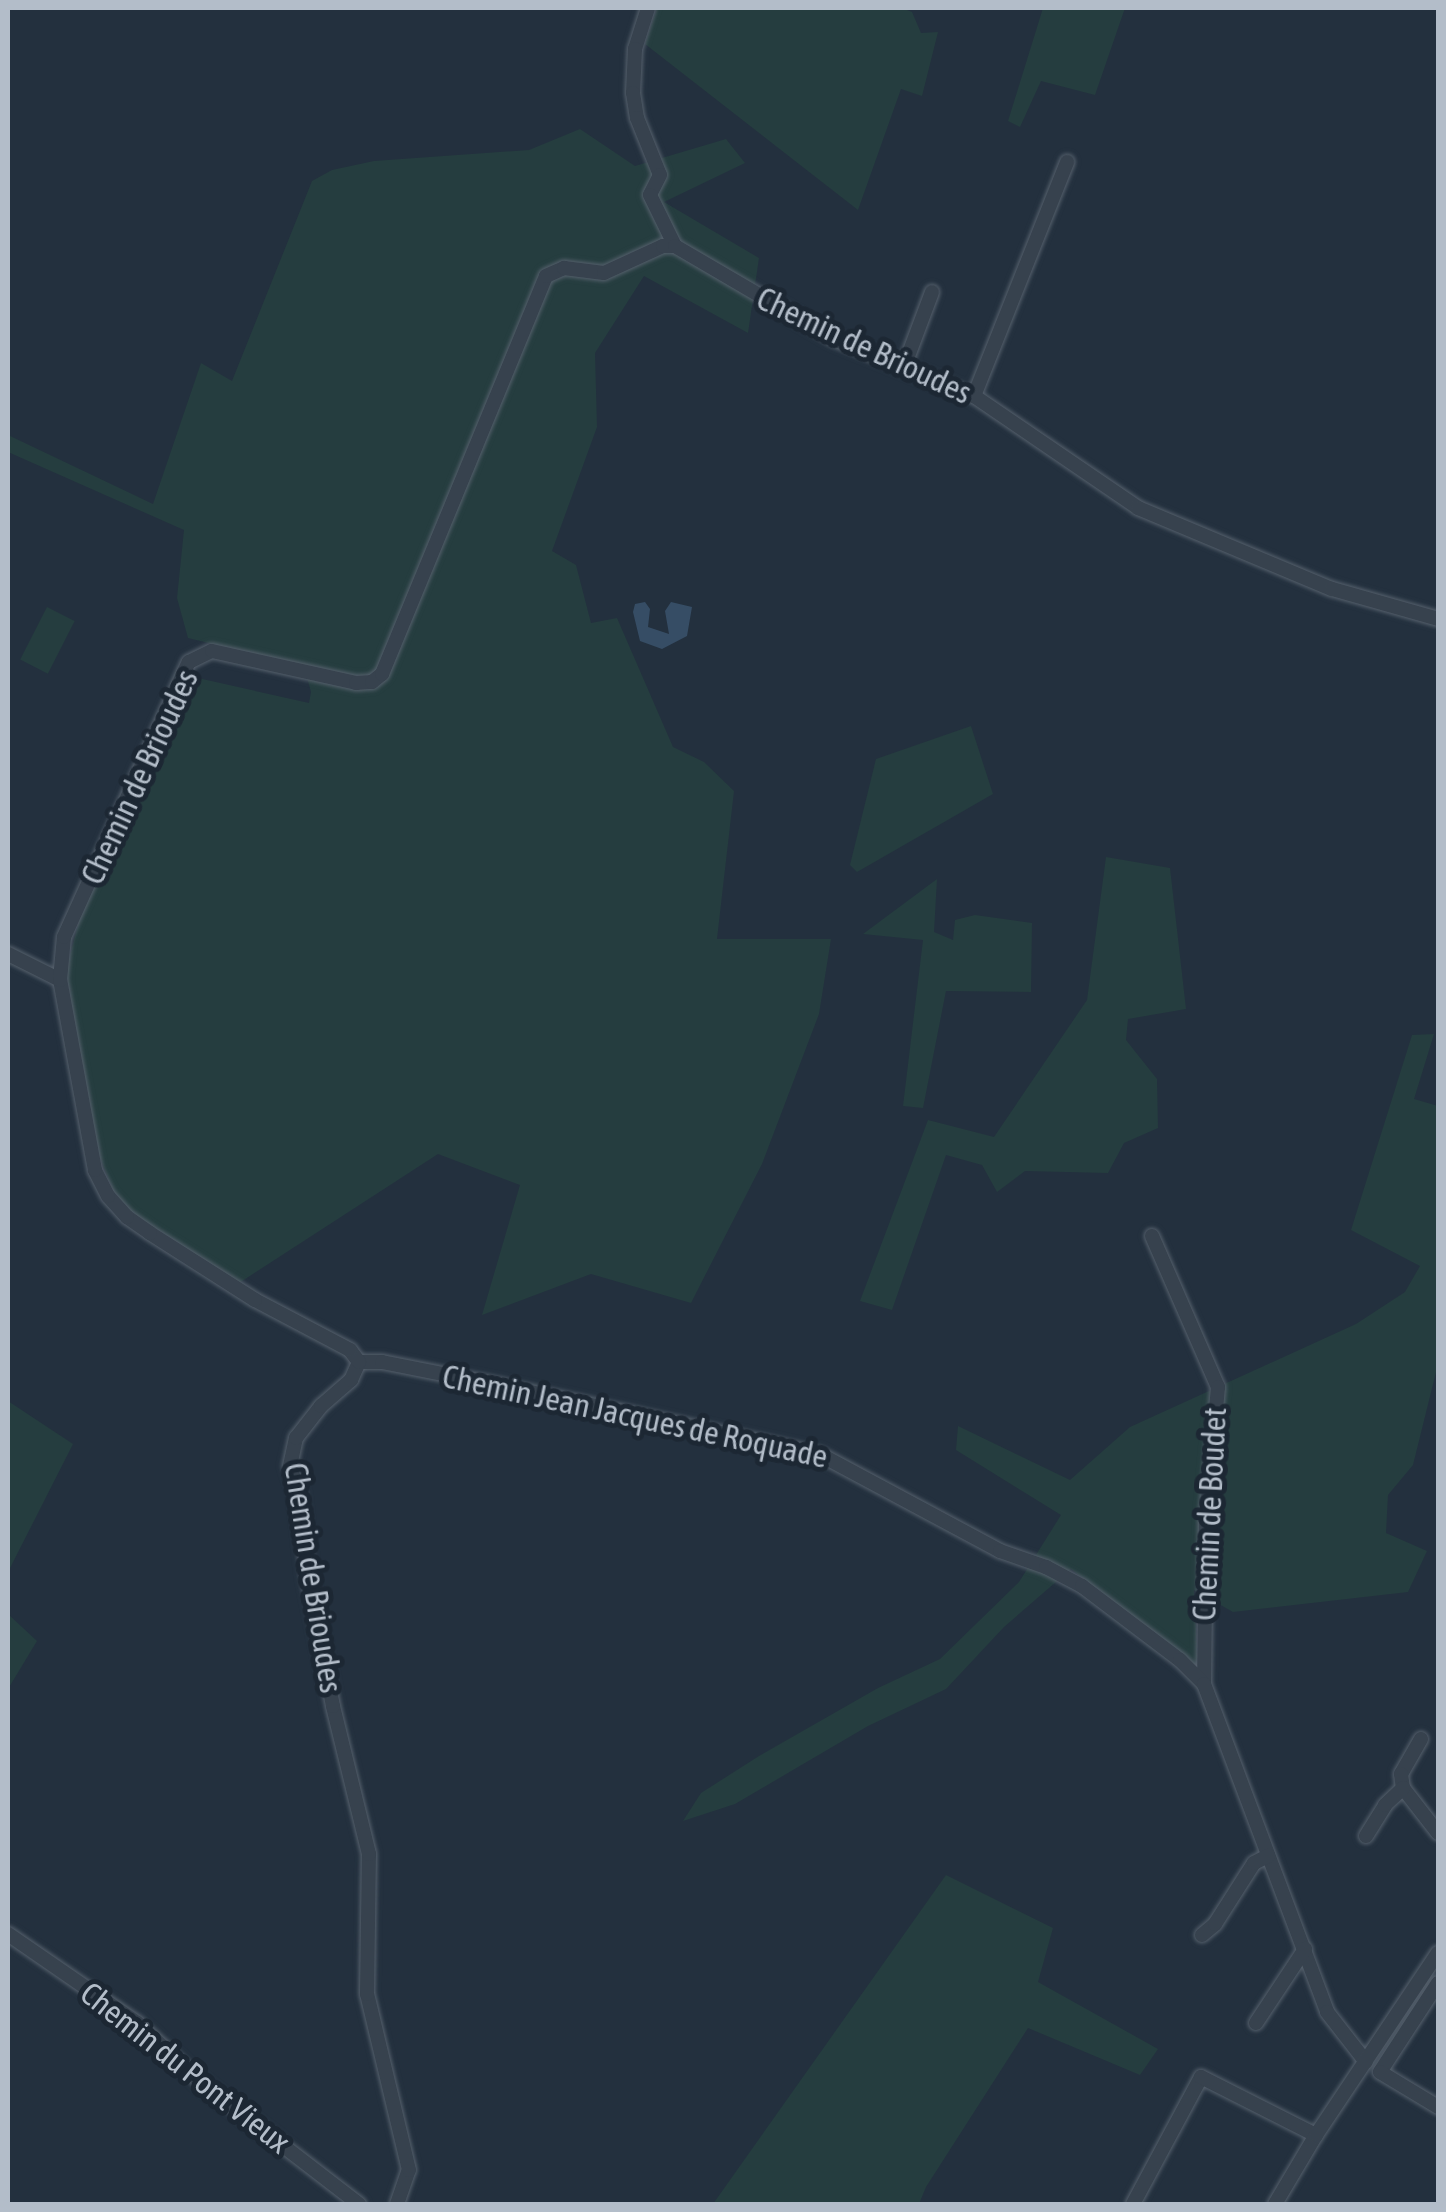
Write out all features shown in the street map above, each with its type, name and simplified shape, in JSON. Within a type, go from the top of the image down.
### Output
[{"type":"street","points":[[648,8],[635,49],[633,92],[637,118],[660,175],[650,195],[674,246]]},
{"type":"street","points":[[974,396],[1067,162]]},
{"type":"street","name":"Chemin de Brioudes","points":[[397,2204],[410,2170],[368,1994],[369,1854],[333,1706],[308,1578],[299,1494],[290,1466],[296,1438],[321,1406],[350,1380],[358,1362],[350,1350],[255,1300],[127,1218],[108,1196],[95,1170],[60,980],[64,937],[190,662],[212,650],[356,683],[372,682],[382,674],[546,276],[554,269],[604,273],[663,246],[674,246],[778,310],[974,396],[1138,508],[1332,589],[1438,620]]},
{"type":"street","points":[[904,367],[932,292]]},
{"type":"street","points":[[8,954],[60,980]]},
{"type":"street","name":"Chemin de Boudet","points":[[1152,1236],[1218,1387],[1206,1522],[1204,1684]]},
{"type":"street","name":"Chemin Jean Jacques de Roquade","points":[[358,1362],[382,1362],[641,1414],[843,1463],[1000,1552],[1046,1567],[1082,1586],[1180,1660],[1204,1684],[1327,2012],[1366,2062]]},
{"type":"street","points":[[1421,1738],[1401,1774],[1403,1788],[1438,1833]]},
{"type":"street","points":[[1366,1836],[1385,1805],[1403,1788]]},
{"type":"street","points":[[1202,1935],[1215,1924],[1254,1863],[1268,1856]]},
{"type":"street","name":"Chemin du Pont Vieux","points":[[8,1934],[137,2023],[203,2084],[360,2204]]},
{"type":"street","points":[[1256,2023],[1305,1949]]},
{"type":"street","points":[[1275,2204],[1316,2135],[1438,1953]]},
{"type":"street","points":[[1438,1984],[1380,2072],[1438,2107]]},
{"type":"street","points":[[1133,2204],[1202,2077],[1316,2135]]},
{"type":"green space","points":[[657,8],[902,8],[912,12],[921,33],[938,32],[922,96],[901,89],[858,210],[645,44]]},
{"type":"green space","points":[[1043,8],[1125,8],[1095,95],[1041,81],[1020,127],[1008,121]]},
{"type":"green space","points":[[580,129],[635,166],[726,139],[745,163],[664,202],[759,258],[748,333],[644,276],[595,353],[597,427],[552,551],[576,565],[591,623],[617,618],[673,747],[704,762],[734,791],[717,939],[831,939],[819,1014],[762,1164],[691,1303],[591,1274],[482,1315],[520,1185],[438,1154],[239,1283],[129,1211],[113,1190],[95,1145],[66,971],[80,917],[189,676],[309,703],[311,692],[304,666],[188,638],[177,598],[184,530],[8,452],[8,435],[153,504],[201,363],[232,381],[312,181],[332,170],[374,161],[529,150]]},
{"type":"green space","points":[[47,607],[75,621],[48,674],[20,660]]},
{"type":"green space","points":[[971,726],[993,794],[857,872],[850,865],[876,759]]},
{"type":"green space","points":[[1106,857],[1170,868],[1186,1009],[1128,1019],[1126,1040],[1157,1079],[1158,1128],[1124,1143],[1108,1173],[1025,1171],[997,1192],[982,1165],[946,1155],[892,1310],[860,1301],[928,1120],[994,1137],[1087,1000]]},
{"type":"green space","points":[[937,879],[934,932],[953,940],[955,920],[975,915],[1032,923],[1031,992],[946,991],[923,1108],[903,1106],[923,940],[863,934]]},
{"type":"green space","points":[[1434,1034],[1414,1099],[1438,1106],[1438,1364],[1413,1465],[1388,1495],[1386,1533],[1427,1551],[1408,1592],[1233,1612],[1194,1590],[1198,1668],[1071,1569],[1004,1627],[946,1689],[868,1726],[735,1804],[683,1821],[701,1793],[759,1756],[878,1688],[940,1659],[1019,1582],[1061,1515],[956,1450],[958,1426],[1070,1480],[1130,1427],[1356,1324],[1405,1292],[1420,1266],[1351,1230],[1412,1035]]},
{"type":"green space","points":[[8,1401],[73,1444],[8,1572]]},
{"type":"green space","points":[[8,1614],[37,1641],[8,1689]]},
{"type":"green space","points":[[946,1875],[1053,1928],[1038,1982],[1158,2049],[1140,2075],[1028,2028],[919,2204],[713,2204]]},
{"type":"water","points":[[645,602],[650,609],[648,627],[669,634],[665,611],[671,602],[692,607],[687,636],[662,649],[640,641],[633,612],[635,604]]}]
